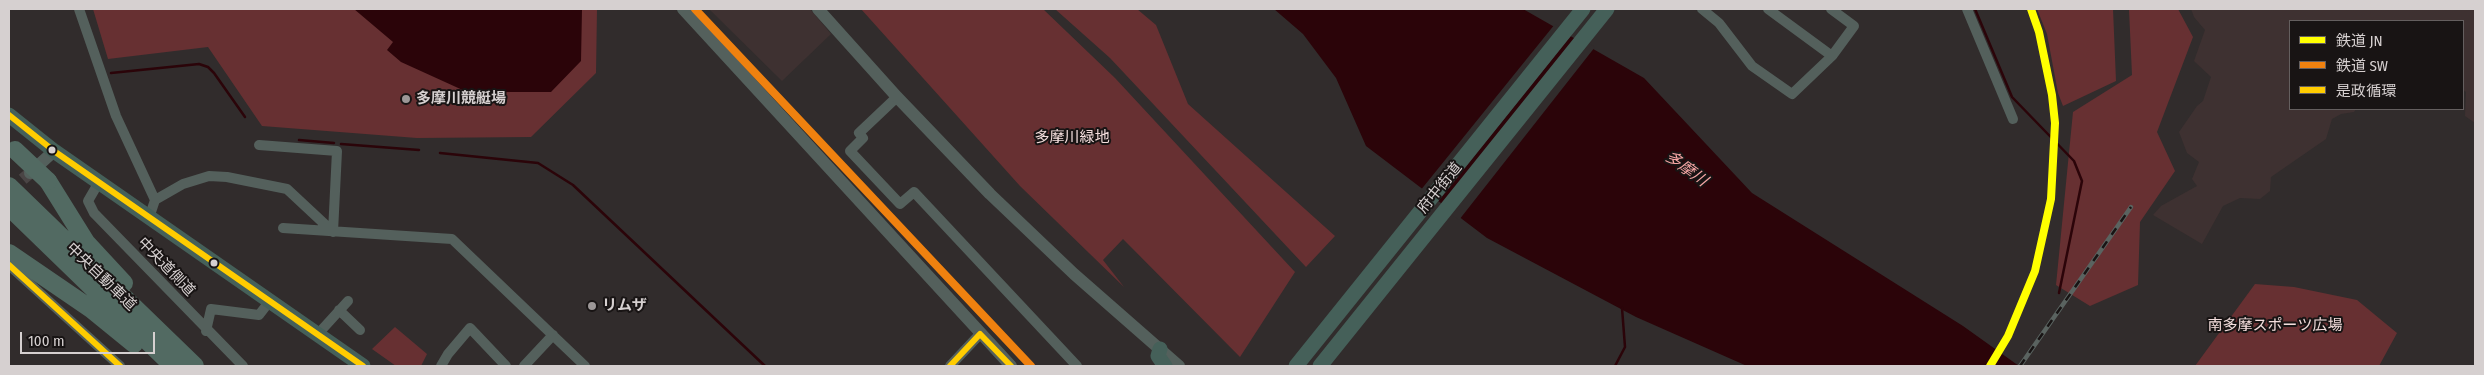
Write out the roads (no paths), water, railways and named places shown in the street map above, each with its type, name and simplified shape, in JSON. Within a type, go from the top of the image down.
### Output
[{"type":"highway","points":[[12,147],[48,181],[86,242],[205,366]]},
{"type":"highway","name":"中央自動車道","points":[[9,186],[195,366]]},
{"type":"highway","name":"中央自動車道","points":[[9,207],[173,366]]},
{"type":"highway","points":[[9,253],[91,309],[158,366]]},
{"type":"main road","name":"府中街道","points":[[1296,366],[1583,9]]},
{"type":"main road","name":"府中街道","points":[[1320,366],[1607,9]]},
{"type":"main road","points":[[9,115],[54,151],[363,366]]},
{"type":"main road","points":[[1160,350],[1158,356],[1165,366]]},
{"type":"street","points":[[79,9],[116,116],[155,200]]},
{"type":"street","points":[[683,9],[1011,366]]},
{"type":"street","points":[[818,9],[897,97],[990,194],[1060,261],[1179,366]]},
{"type":"street","points":[[1702,9],[1719,23],[1752,66],[1792,94],[1832,56],[1854,26],[1831,9]]},
{"type":"street","points":[[1768,9],[1832,56]]},
{"type":"street","points":[[1968,9],[2013,119]]},
{"type":"street","points":[[897,97],[859,133],[863,138],[850,151],[900,204],[914,192],[1077,366]]},
{"type":"street","points":[[259,145],[337,151],[333,232]]},
{"type":"street","points":[[30,173],[54,151]]},
{"type":"street","points":[[149,218],[155,200],[182,184],[209,176],[227,177],[287,189],[333,232]]},
{"type":"street","name":"中央道側道","points":[[99,182],[88,201],[94,214],[206,331],[243,366]]},
{"type":"street","points":[[283,228],[452,239],[585,366]]},
{"type":"street","points":[[9,265],[120,366]]},
{"type":"street","points":[[316,335],[348,300]]},
{"type":"street","points":[[206,331],[211,310],[259,315],[269,302]]},
{"type":"street","points":[[339,310],[360,330]]},
{"type":"street","points":[[441,366],[448,354],[470,328],[506,366]]},
{"type":"street","points":[[950,366],[980,334]]},
{"type":"street","points":[[524,366],[553,336]]},
{"type":"water","points":[[354,9],[582,9],[581,61],[551,92],[467,92],[401,62],[387,50],[393,42]]},
{"type":"water","name":"多摩川","points":[[1274,9],[1523,9],[1644,78],[1752,193],[1963,326],[2019,366],[1747,366],[1636,317],[1487,238],[1366,146],[1336,78],[1303,34]]},
{"type":"waterway","points":[[1975,9],[2012,97],[2074,161],[2082,181],[2059,293]]},
{"type":"waterway","points":[[111,73],[199,64],[208,67],[214,73],[245,117]]},
{"type":"waterway","points":[[299,140],[334,143]]},
{"type":"waterway","points":[[341,144],[419,150]]},
{"type":"waterway","points":[[440,153],[538,163],[573,185],[765,366]]},
{"type":"waterway","points":[[1615,366],[1625,347],[1622,308]]},
{"type":"tunnel","points":[[9,191],[30,173]]},
{"type":"railway","points":[[2020,366],[2131,207]]},
{"type":"rail line","name":"SW","points":[[695,9],[1031,366]]},
{"type":"rail line","name":"JN","points":[[1990,366],[2008,336],[2035,271],[2051,199],[2055,123],[2052,95],[2039,32],[2031,9]]},
{"type":"place","name":"多摩川競艇場","points":[[406,99]]},
{"type":"place","name":"リムザ","points":[[592,306]]},
{"type":"park label","name":"多摩川緑地","points":[[1072,138]]},
{"type":"park label","name":"南多摩スポーツ広場","points":[[2275,326]]}]
